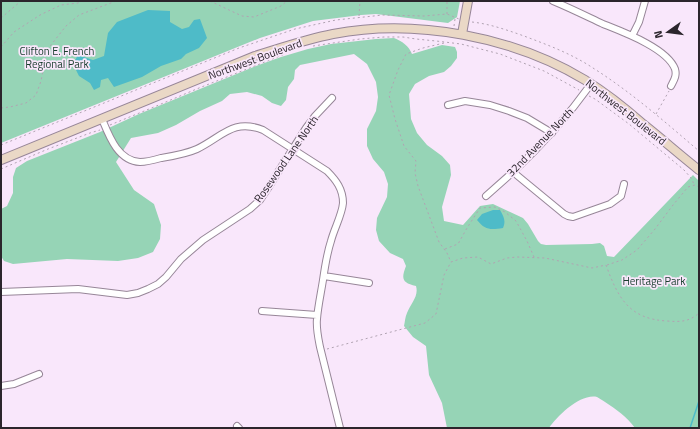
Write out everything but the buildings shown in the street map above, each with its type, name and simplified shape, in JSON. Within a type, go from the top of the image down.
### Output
[{"type":"main road","points":[[462,34],[468,1]]},
{"type":"main road","name":"Northwest Boulevard","points":[[1,160],[255,56],[282,47],[334,34],[362,30],[390,29],[462,34],[505,45],[532,54],[591,84],[622,106],[699,170]]},
{"type":"street","points":[[553,1],[632,36],[668,58],[675,69],[676,75],[671,86]]},
{"type":"street","points":[[632,36],[639,22],[645,1]]},
{"type":"street","name":"32nd Avenue North","points":[[486,196],[513,172],[552,132],[566,117],[591,84]]},
{"type":"street","name":"Rosewood Lane North","points":[[1,292],[78,289],[126,295],[138,293],[158,284],[181,259],[203,240],[238,218],[260,200],[306,128],[332,98]]},
{"type":"street","points":[[448,105],[464,101],[490,105],[509,110],[552,132]]},
{"type":"street","points":[[102,119],[118,150],[131,160],[139,162],[187,153],[196,150],[236,127],[245,126],[264,130],[334,177],[339,185],[343,204],[328,251],[317,315],[321,351],[340,428]]},
{"type":"street","points":[[513,172],[564,214],[572,217],[610,204],[621,196],[624,184]]},
{"type":"street","points":[[324,276],[369,283]]},
{"type":"street","points":[[262,311],[317,315]]},
{"type":"street","points":[[1,386],[18,383],[39,374]]},
{"type":"path","points":[[1,18],[21,1]]},
{"type":"path","points":[[1,47],[14,32],[40,16],[61,5],[78,3],[82,1]]},
{"type":"path","points":[[1,108],[26,103],[36,95],[41,81],[47,50],[66,26],[79,15],[116,1]]},
{"type":"path","points":[[210,1],[242,16],[254,17],[281,6],[287,1]]},
{"type":"path","points":[[358,17],[360,1]]},
{"type":"path","points":[[447,1],[447,14],[456,19]]},
{"type":"path","points":[[309,47],[384,36],[449,42]]},
{"type":"path","points":[[446,42],[406,54],[398,70],[389,95],[394,119],[404,146],[416,161],[415,173],[418,186],[439,242],[447,253],[451,262]]},
{"type":"path","points":[[1,169],[48,149],[106,128],[111,124],[288,53]]},
{"type":"path","points":[[656,115],[671,86]]},
{"type":"path","points":[[321,351],[425,322],[436,314],[444,275],[451,262],[463,258],[478,257],[491,264],[507,258],[545,258],[592,268],[622,260],[637,250],[688,188],[695,185],[699,187]]},
{"type":"path","points":[[444,249],[458,244],[480,208],[495,207],[505,212],[516,221],[534,258]]},
{"type":"path","points":[[606,265],[613,283],[622,299],[632,310],[639,314],[659,321],[682,322],[699,313]]},
{"type":"green space","name":"Clifton E. French Regional Park","points":[[1,1],[460,1],[457,17],[448,23],[376,14],[313,21],[260,38],[1,143]]},
{"type":"green space","name":"Heritage Park","points":[[394,38],[405,44],[412,54],[442,45],[455,47],[457,52],[457,58],[451,66],[444,72],[429,76],[415,84],[409,94],[411,119],[417,133],[427,145],[442,156],[450,165],[451,175],[442,207],[444,221],[463,225],[480,206],[493,204],[523,218],[541,244],[600,243],[604,246],[607,256],[614,257],[693,175],[699,181],[699,428],[635,428],[613,407],[597,397],[591,397],[584,398],[570,406],[549,428],[447,428],[442,403],[429,375],[426,346],[413,337],[404,326],[406,315],[416,296],[416,286],[405,282],[403,274],[406,266],[403,259],[390,253],[379,241],[376,230],[377,218],[387,197],[388,184],[384,172],[373,159],[367,146],[367,129],[376,111],[378,97],[376,82],[367,64],[354,54],[300,65],[295,70],[294,79],[288,87],[286,100],[281,106],[272,103],[262,96],[247,92],[230,94],[222,101],[158,133],[131,138],[116,162],[134,190],[154,204],[161,225],[160,239],[153,252],[138,258],[118,261],[67,259],[13,264],[4,261],[1,256],[1,209],[7,206],[13,193],[13,177],[16,168],[27,161],[281,57],[331,44]]},
{"type":"water","points":[[148,10],[170,11],[170,22],[182,29],[189,27],[194,20],[200,19],[207,38],[199,48],[186,54],[181,59],[161,66],[142,77],[114,87],[108,78],[101,80],[100,87],[94,90],[90,83],[79,76],[73,64],[78,55],[93,60],[104,56],[108,33],[117,22]]},
{"type":"water","points":[[493,210],[500,210],[504,221],[503,228],[488,228],[483,226],[477,220],[482,214]]},
{"type":"waterway","points":[[690,428],[699,401]]}]
